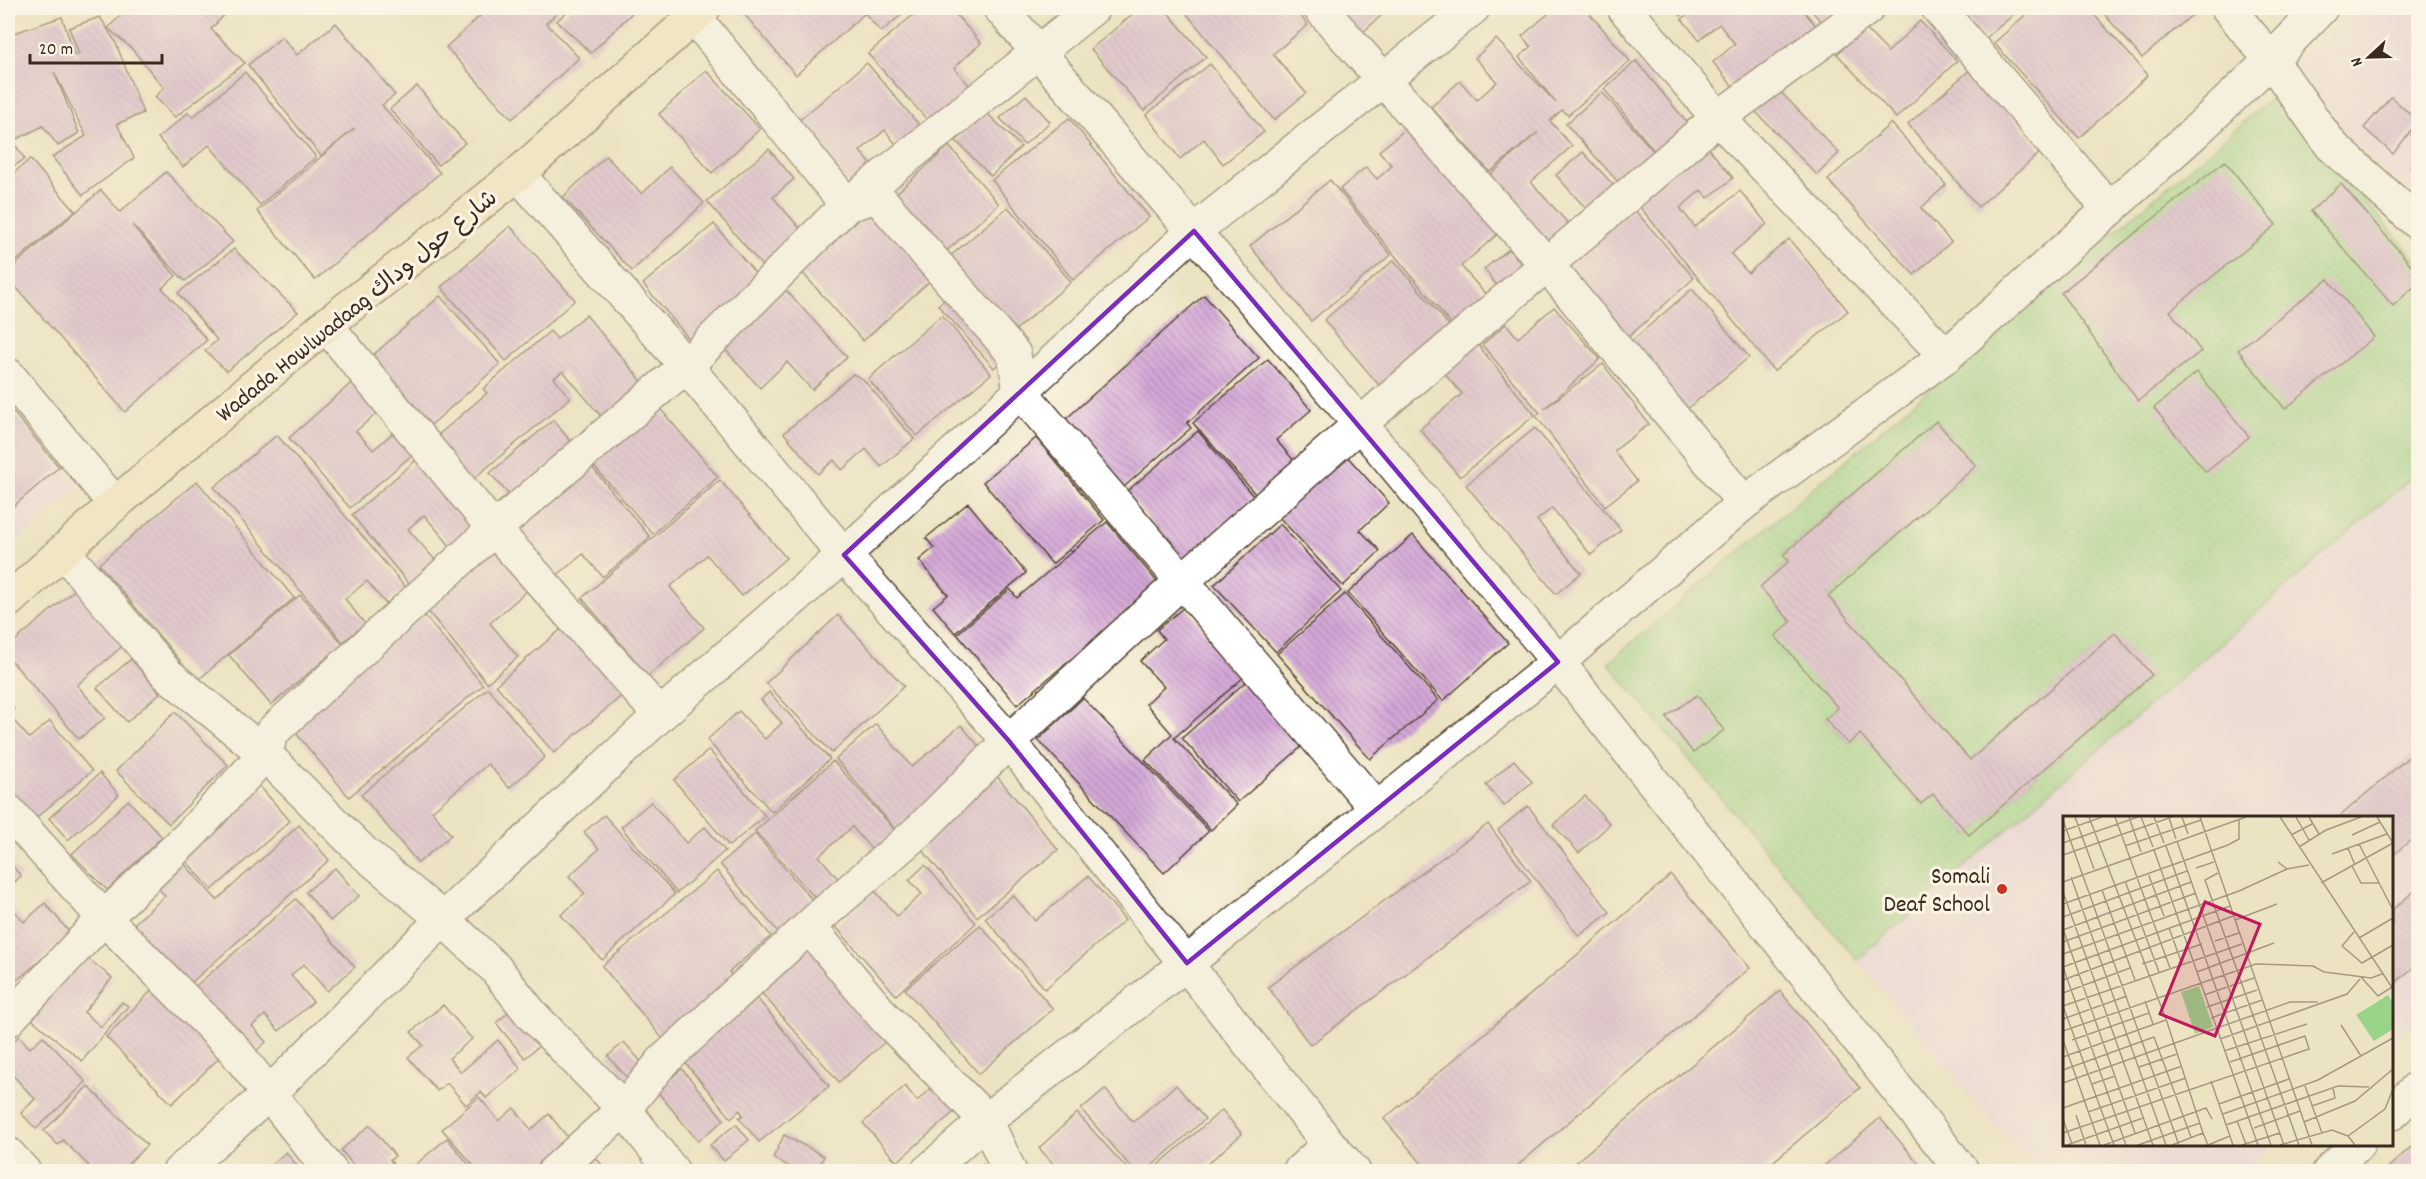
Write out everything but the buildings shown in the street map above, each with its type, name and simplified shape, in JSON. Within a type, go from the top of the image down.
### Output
[{"type":"street","points":[[1000,8],[1360,424],[1558,662],[1963,1172]]},
{"type":"street","points":[[8,1020],[104,918],[191,834],[265,754],[273,732],[494,529],[686,366],[847,205],[1040,53],[1093,8]]},
{"type":"street","points":[[1320,8],[1547,265],[1744,503]]},
{"type":"street","points":[[179,1172],[270,1093],[443,919],[660,715],[844,555],[1194,231],[1473,8]]},
{"type":"street","points":[[1624,8],[1718,118],[1946,356]]},
{"type":"street","points":[[554,1172],[624,1109],[662,1062],[809,927],[922,828],[1009,741],[1182,582],[1360,424],[1718,118],[1868,8]]},
{"type":"street","points":[[1938,8],[2110,210]]},
{"type":"street","points":[[2228,8],[2271,60],[2331,145],[2418,223]]},
{"type":"street","points":[[927,1172],[986,1120],[1187,963],[1558,662],[1744,503],[1946,356],[2110,210],[2271,60],[2321,8]]},
{"type":"street","points":[[695,10],[847,205]]},
{"type":"street","name":"Wadada Howlwadaag شارع حول وداك","points":[[8,601],[115,504],[326,325],[518,174],[695,10]]},
{"type":"street","points":[[518,174],[686,366],[844,555],[1009,741],[1329,1144],[1354,1172]]},
{"type":"street","points":[[847,205],[877,195],[1014,354],[1020,391],[1376,808]]},
{"type":"street","points":[[326,325],[494,529],[660,715]]},
{"type":"street","points":[[8,375],[115,504]]},
{"type":"street","points":[[64,552],[166,674],[265,754],[363,852],[443,919],[495,968],[532,1015],[624,1109],[673,1172]]},
{"type":"street","points":[[8,811],[104,918],[232,1047],[331,1172]]},
{"type":"street","points":[[809,927],[884,1017],[986,1120],[1010,1172]]},
{"type":"street","points":[[2393,1111],[2418,1087]]},
{"type":"street","points":[[1299,1172],[1329,1144]]},
{"type":"street","points":[[2329,1172],[2356,1146]]},
{"type":"street","points":[[8,1154],[24,1172]]},
{"type":"highlighted area","points":[[1194,231],[1558,662],[1187,963],[1009,741],[844,555]]},
{"type":"shaded area","points":[[2348,8],[2418,8],[2418,202],[2341,132],[2292,64]]},
{"type":"shaded area","points":[[8,406],[80,487],[8,549]]},
{"type":"shaded area","name":"Somali Deaf School","points":[[2418,472],[2418,1020],[2393,1042],[2393,816],[2063,816],[2063,1146],[2273,1146],[2242,1171],[2033,1171],[1857,960]]},
{"type":"green space","points":[[2274,96],[2418,262],[2418,472],[1857,960],[1608,663]],"holes":[[[1936,421],[1976,466],[1828,597],[1970,760],[2115,634],[2151,676],[1969,835],[1933,794],[1921,804],[1860,734],[1848,744],[1825,719],[1838,708],[1791,622],[1761,587],[1789,561],[1783,554]]]},
{"type":"place","name":"Somali Deaf School","points":[[2002,889]]}]
